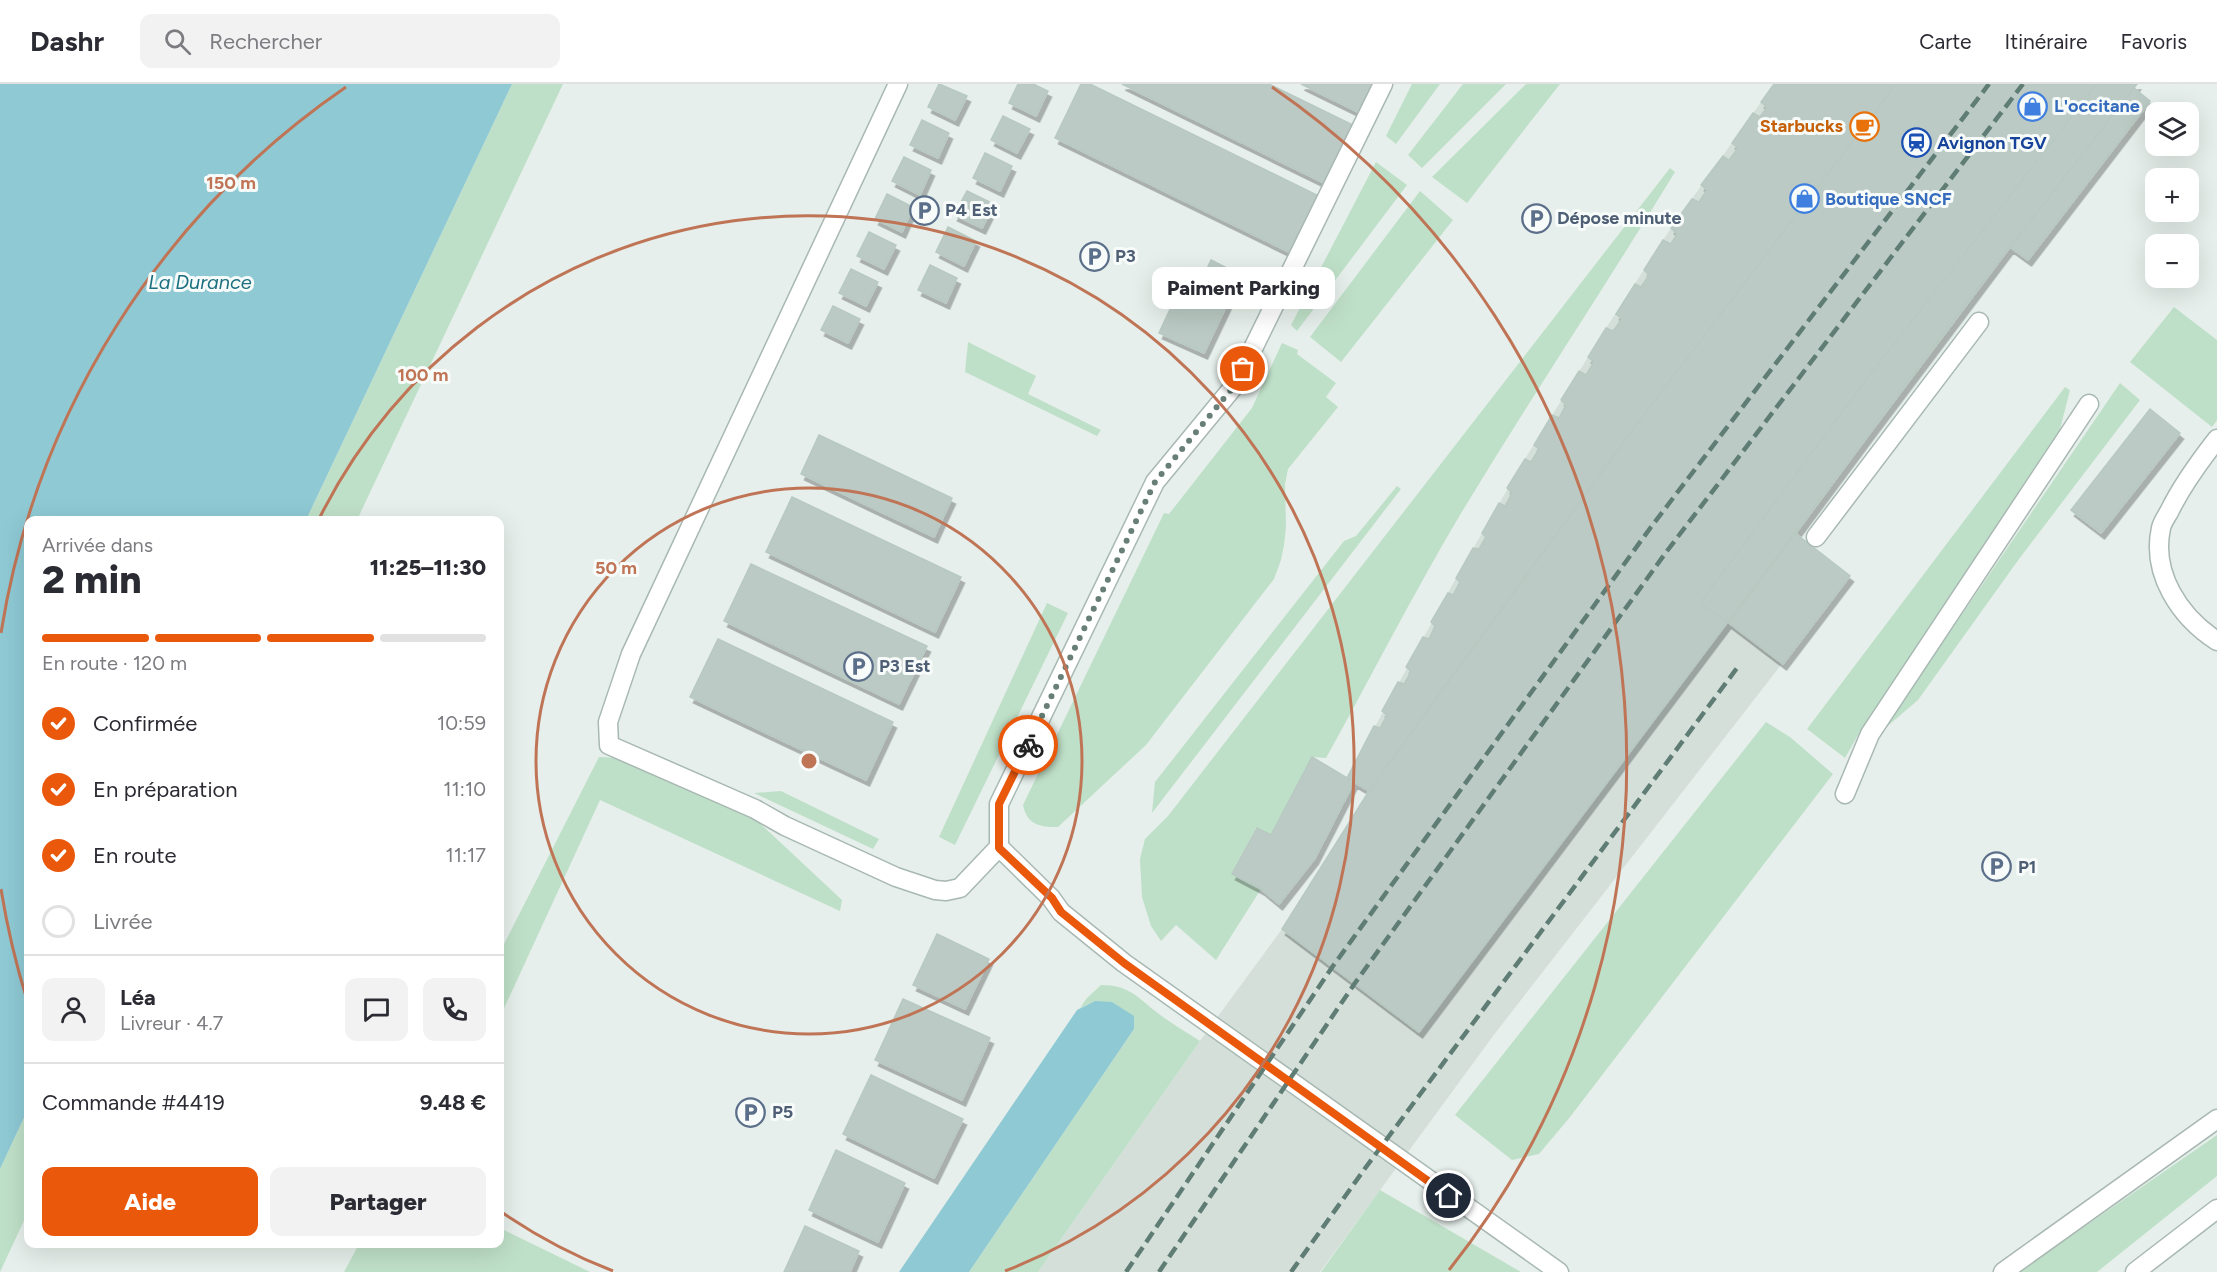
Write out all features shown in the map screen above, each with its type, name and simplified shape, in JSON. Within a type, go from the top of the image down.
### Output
[{"type":"street","points":[[898,84],[631,654],[608,722],[609,745],[755,809],[784,826],[896,877],[935,890],[946,891],[960,888],[999,848],[999,804],[1155,482],[1235,385],[1383,84]]},
{"type":"street","points":[[1816,537],[1979,322]]},
{"type":"street","points":[[1845,794],[1870,734],[2089,404]]},
{"type":"street","points":[[2217,439],[2181,487],[2161,528],[2159,564],[2169,591],[2184,612],[2206,634],[2217,641]]},
{"type":"street","points":[[999,848],[1052,898],[1061,912],[1124,963],[1559,1272]]},
{"type":"street","points":[[2003,1272],[2217,1119]]},
{"type":"street","points":[[2135,1272],[2217,1209]]},
{"type":"shaded area","points":[[1774,84],[2134,87],[2150,101],[2145,102],[2145,108],[2028,260],[2010,247],[1795,533],[1850,576],[1493,1036],[1320,1272],[1038,1272],[1200,1041],[1282,929],[1369,791],[1347,778],[1456,578],[1525,459],[1671,228]]},
{"type":"green space","points":[[512,84],[563,84],[359,516],[308,516]]},
{"type":"green space","points":[[1412,84],[1440,84],[1396,144],[1386,136]]},
{"type":"green space","points":[[1463,84],[1506,84],[1422,168],[1408,155]]},
{"type":"green space","points":[[1526,84],[1560,84],[1467,203],[1432,177]]},
{"type":"green space","points":[[1376,162],[1407,185],[1297,331],[1291,325]]},
{"type":"green space","points":[[1670,168],[1675,172],[1460,515],[1326,758],[1312,757],[1271,835],[1256,828],[1232,874],[1261,889],[1216,960],[1176,925],[1161,941],[1151,926],[1142,897],[1140,859],[1145,839],[1168,816]]},
{"type":"green space","points":[[1420,191],[1453,220],[1341,362],[1310,337]]},
{"type":"green space","points":[[2174,307],[2217,340],[2217,420],[2212,427],[2130,362]]},
{"type":"green space","points":[[968,342],[1036,376],[1028,394],[1101,430],[1097,436],[965,372]]},
{"type":"green space","points":[[1282,343],[1298,350],[1297,354],[1336,383],[1326,397],[1338,407],[1288,469],[1285,484],[1284,545],[1274,579],[1146,745],[1058,827],[1031,821],[1023,805],[1164,513],[1169,514],[1252,408]]},
{"type":"green space","points":[[2120,383],[2140,400],[2019,559],[1918,700],[1883,730]]},
{"type":"green space","points":[[2065,387],[2070,390],[2058,437],[1862,728],[1845,758],[1807,729]]},
{"type":"green space","points":[[1397,486],[1401,489],[1152,813],[1155,782],[1344,541],[1356,536]]},
{"type":"green space","points":[[1047,603],[1068,613],[955,845],[939,837]]},
{"type":"green space","points":[[1766,722],[1790,737],[1833,774],[1570,1117],[1539,1154],[1512,1160],[1455,1115]]},
{"type":"green space","points":[[599,757],[620,758],[752,816],[842,900],[840,911],[600,800],[504,1008],[504,944]]},
{"type":"green space","points":[[781,791],[879,839],[873,849],[754,793]]},
{"type":"green space","points":[[1101,985],[1119,987],[1133,993],[1164,1018],[1200,1041],[1038,1272],[969,1272],[1134,1029],[1095,1001],[1080,1008]]},
{"type":"green space","points":[[24,1118],[24,1221],[0,1272],[0,1169]]},
{"type":"green space","points":[[2217,1135],[2217,1176],[2097,1272],[2019,1272]]},
{"type":"green space","points":[[1380,1190],[1521,1272],[1321,1272]]},
{"type":"green space","points":[[504,1230],[590,1272],[344,1272],[357,1248],[504,1248]]},
{"type":"water","name":"La Durance","points":[[0,84],[512,84],[308,516],[24,516],[24,1118],[0,1169]]},
{"type":"water","points":[[1095,1001],[1112,1002],[1134,1016],[1134,1029],[969,1272],[899,1272],[1077,1010]]},
{"type":"building","points":[[939,84],[967,96],[955,120],[928,107]]},
{"type":"building","points":[[1018,84],[1033,84],[1048,91],[1036,116],[1009,103]]},
{"type":"building","points":[[1081,84],[1090,84],[1321,197],[1293,254],[1055,138]]},
{"type":"building","points":[[1122,84],[1269,84],[1355,126],[1326,184]]},
{"type":"building","points":[[1301,84],[1375,84],[1360,113]]},
{"type":"building","points":[[1774,84],[1896,84],[1640,420],[1369,791],[1347,778],[1374,726],[1380,728],[1387,715],[1382,711],[1398,682],[1404,684],[1408,677],[1411,671],[1406,667],[1423,637],[1429,639],[1435,626],[1431,622],[1448,593],[1453,595],[1460,582],[1456,578],[1473,548],[1479,549],[1486,537],[1482,533],[1499,503],[1505,506],[1512,493],[1507,488],[1525,459],[1531,462],[1539,449],[1534,445],[1552,415],[1559,418],[1566,405],[1561,400],[1579,371],[1586,375],[1594,362],[1588,357],[1606,328],[1613,331],[1622,319],[1616,314],[1635,284],[1641,287],[1649,275],[1644,270],[1663,240],[1671,244],[1677,234],[1671,228],[1692,199],[1699,202],[1707,190],[1701,185],[1723,156],[1729,160],[1738,148],[1732,143],[1753,113],[1760,117],[1767,107],[1761,102]]},
{"type":"building","points":[[1896,84],[2137,84],[2134,88],[2150,101],[2145,102],[2145,108],[2028,260],[2010,247],[1419,1032],[1282,929],[1369,791],[1640,420]]},
{"type":"building","points":[[2097,84],[2137,84],[1962,309],[1729,623],[1700,603],[1876,367]]},
{"type":"building","points":[[1003,116],[1030,129],[1017,153],[991,140]]},
{"type":"building","points":[[922,120],[949,133],[938,158],[910,145]]},
{"type":"building","points":[[985,153],[1012,166],[1000,191],[973,178]]},
{"type":"building","points":[[904,157],[931,170],[920,195],[892,181]]},
{"type":"building","points":[[967,191],[994,204],[982,228],[954,215]]},
{"type":"building","points":[[887,194],[913,207],[902,232],[875,219]]},
{"type":"building","points":[[948,227],[976,241],[964,266],[936,252]]},
{"type":"building","points":[[869,232],[896,245],[884,269],[857,256]]},
{"type":"building","points":[[1211,260],[1241,275],[1204,353],[1159,333],[1181,286],[1196,293]]},
{"type":"building","points":[[930,265],[957,278],[946,303],[918,290]]},
{"type":"building","points":[[851,269],[878,282],[866,306],[839,293]]},
{"type":"building","points":[[833,306],[860,319],[848,343],[821,330]]},
{"type":"building","points":[[2150,409],[2180,433],[2101,533],[2071,510]]},
{"type":"building","points":[[819,435],[952,498],[934,537],[801,474]]},
{"type":"building","points":[[792,497],[961,577],[935,632],[766,552]]},
{"type":"building","points":[[1795,533],[1850,576],[1783,664],[1729,623]]},
{"type":"building","points":[[751,564],[927,646],[899,704],[724,621]]},
{"type":"building","points":[[718,639],[893,722],[866,780],[690,697]]},
{"type":"building","points":[[1312,757],[1354,782],[1315,858],[1279,904],[1261,889],[1232,874],[1257,828],[1271,835]]},
{"type":"building","points":[[937,934],[989,959],[965,1009],[913,985]]},
{"type":"building","points":[[903,999],[990,1038],[962,1100],[875,1060]]},
{"type":"building","points":[[871,1075],[963,1119],[934,1178],[843,1134]]},
{"type":"building","points":[[836,1150],[905,1183],[878,1242],[809,1210]]},
{"type":"building","points":[[805,1226],[859,1251],[850,1272],[784,1272]]},
{"type":"railway","points":[[1126,1272],[1333,966],[1651,527],[1989,84]]},
{"type":"railway","points":[[1159,1272],[1355,983],[1667,551],[2023,84]]},
{"type":"railway","points":[[1291,1272],[1366,1167],[1740,664]]},
{"type":"way so far","points":[[1028,745],[1155,482],[1235,385],[1243,369]]},
{"type":"place","name":"L'occitane","points":[[2033,106]]},
{"type":"place","name":"Starbucks","points":[[1864,126]]},
{"type":"place","name":"Avignon TGV","points":[[1916,143]]},
{"type":"place","name":"Boutique SNCF","points":[[1804,199]]},
{"type":"place","name":"P4 Est","points":[[924,210]]},
{"type":"place","name":"Dépose minute","points":[[1536,218]]},
{"type":"place","name":"P3","points":[[1094,256]]},
{"type":"place","name":"Paiment Parking","points":[[1243,369]]},
{"type":"place","name":"P3 Est","points":[[858,666]]},
{"type":"place","name":"P1","points":[[1997,867]]},
{"type":"place","name":"P5","points":[[751,1112]]},
{"type":"route","points":[[1028,745],[999,804],[999,848],[1052,898],[1061,912],[1124,963],[1449,1196]]}]
